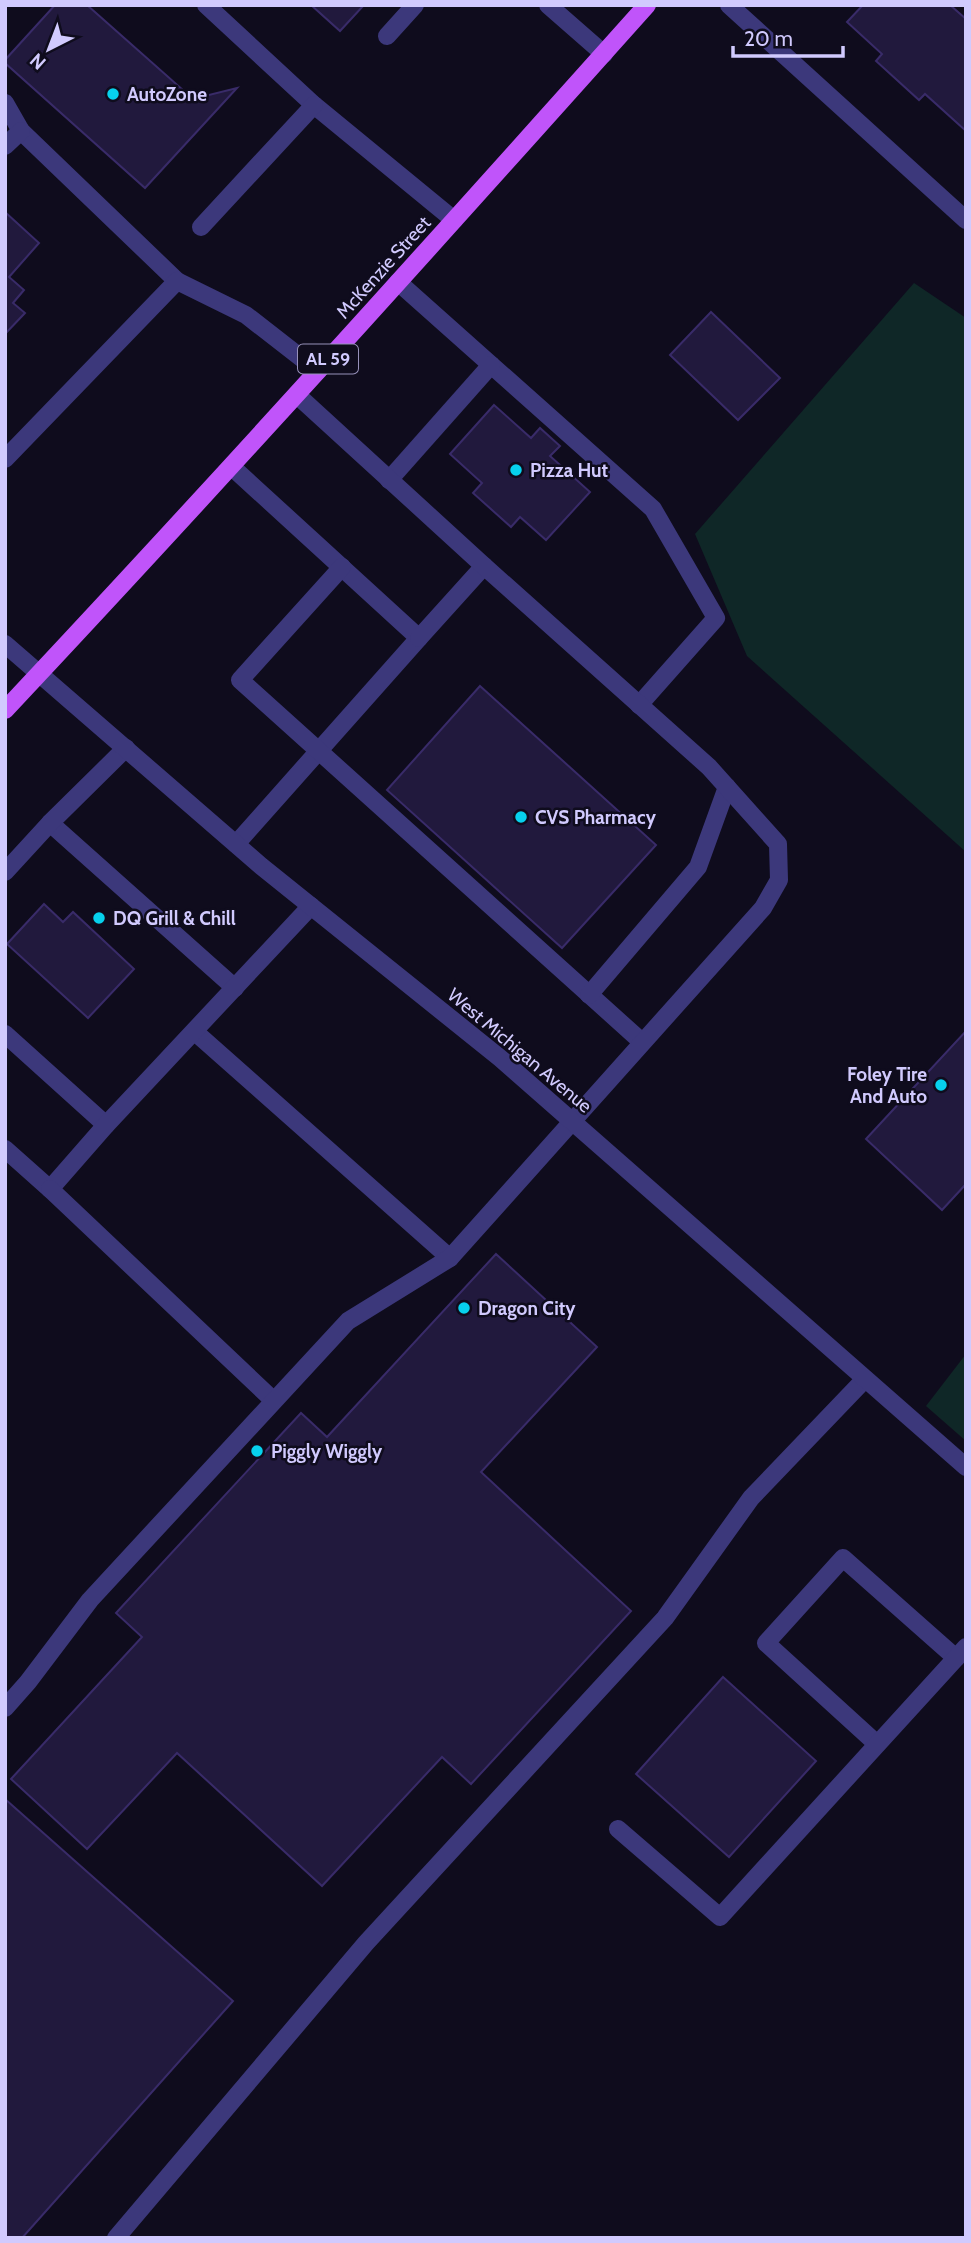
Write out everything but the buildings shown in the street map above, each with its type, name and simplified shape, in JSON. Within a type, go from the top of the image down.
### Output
[{"type":"main road","name":"McKenzie Street","points":[[5,710],[232,467],[647,5]]},
{"type":"street","points":[[206,5],[314,105],[454,220]]},
{"type":"street","points":[[387,36],[415,5]]},
{"type":"street","points":[[548,5],[604,54]]},
{"type":"street","points":[[729,5],[966,220]]},
{"type":"street","points":[[5,103],[21,131],[177,281],[246,315],[318,371]]},
{"type":"street","points":[[201,226],[314,105]]},
{"type":"street","points":[[5,146],[21,131]]},
{"type":"street","points":[[5,459],[177,281]]},
{"type":"street","points":[[398,282],[653,509],[716,618],[639,705]]},
{"type":"street","points":[[389,480],[491,365]]},
{"type":"street","points":[[5,1708],[90,1600],[348,1321],[450,1258],[763,908],[779,880],[778,844],[709,767],[297,395]]},
{"type":"street","points":[[232,467],[419,638]]},
{"type":"street","points":[[236,844],[484,566]]},
{"type":"street","points":[[342,567],[240,680],[642,1042]]},
{"type":"street","name":"West Michigan Avenue","points":[[5,644],[236,844],[500,1058],[966,1467]]},
{"type":"street","points":[[5,872],[126,748]]},
{"type":"street","points":[[589,995],[698,867],[727,787]]},
{"type":"street","points":[[50,823],[235,988]]},
{"type":"street","points":[[50,1189],[106,1125],[311,906]]},
{"type":"street","points":[[195,1032],[450,1258]]},
{"type":"street","points":[[5,1034],[106,1125]]},
{"type":"street","points":[[5,1149],[273,1400]]},
{"type":"street","points":[[116,2238],[366,1943],[665,1618],[751,1497],[865,1379]]},
{"type":"street","points":[[618,1829],[720,1917],[961,1653],[843,1558],[766,1643],[877,1744]]},
{"type":"green space","points":[[914,283],[966,318],[966,852],[747,656],[695,534]]},
{"type":"green space","points":[[966,1354],[966,1441],[926,1406]]},
{"type":"place","name":"AutoZone","points":[[113,94]]},
{"type":"place","name":"Pizza Hut","points":[[516,470]]},
{"type":"place","name":"CVS Pharmacy","points":[[521,817]]},
{"type":"place","name":"DQ Grill & Chill","points":[[99,918]]},
{"type":"place","name":"Foley Tire And Auto","points":[[941,1085]]},
{"type":"place","name":"Dragon City","points":[[464,1308]]},
{"type":"place","name":"Piggly Wiggly","points":[[257,1451]]}]
